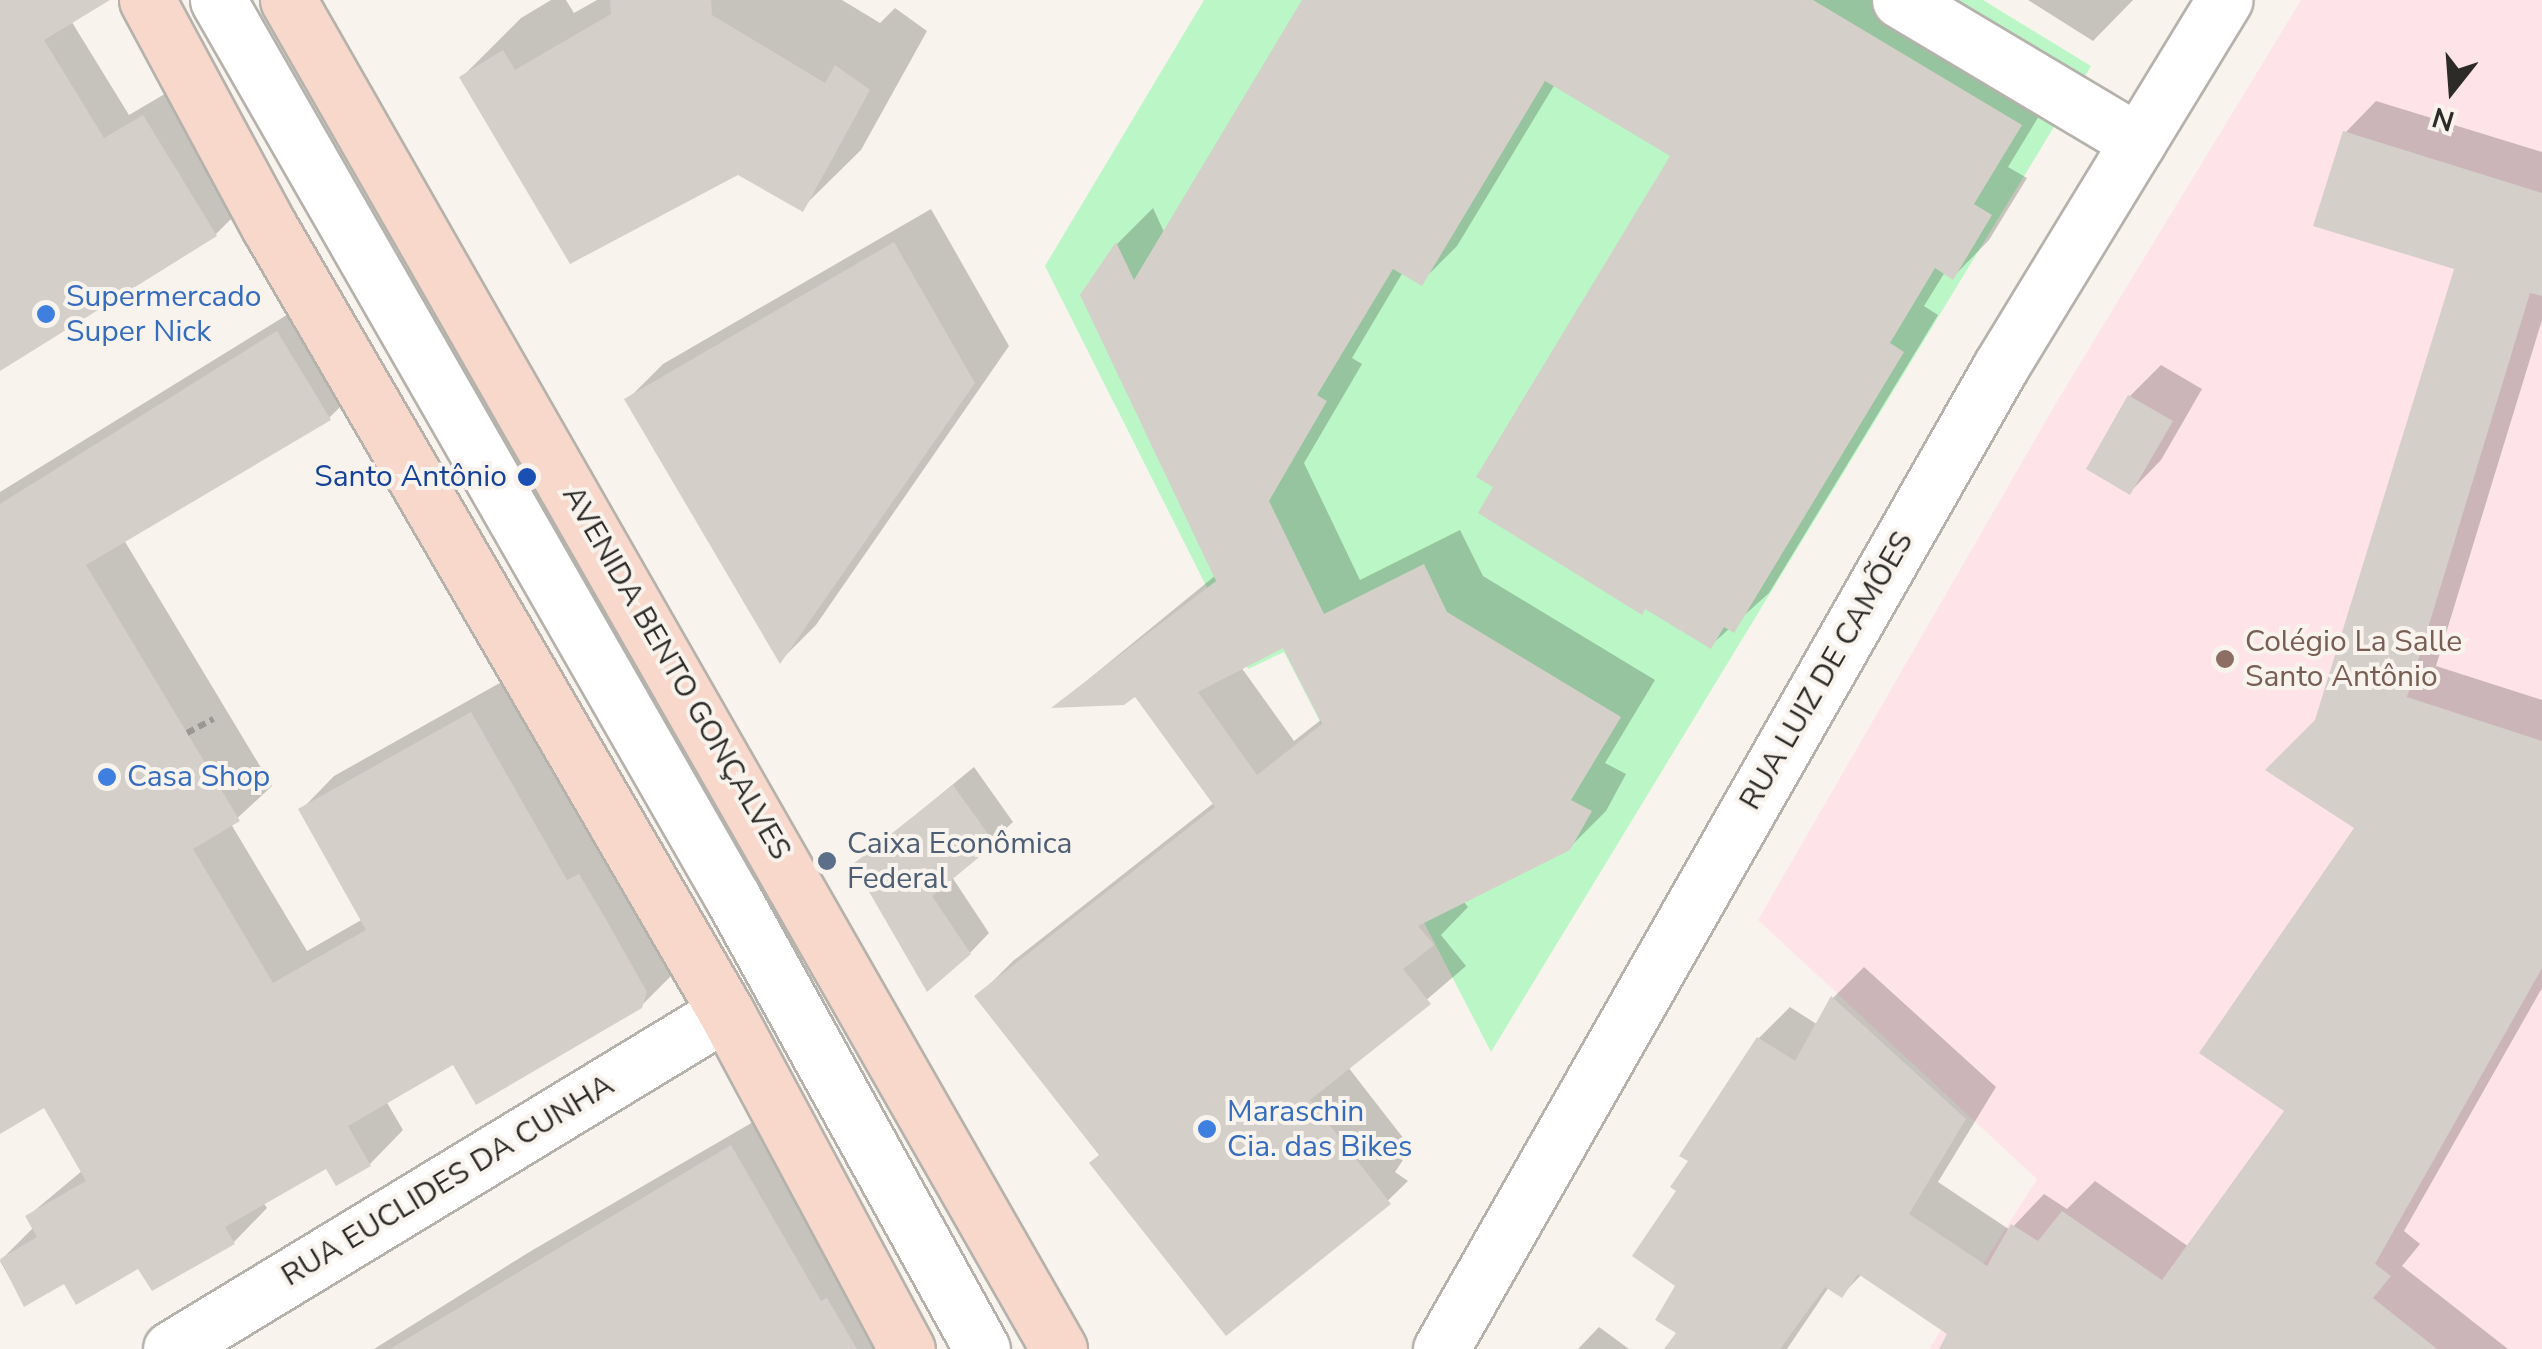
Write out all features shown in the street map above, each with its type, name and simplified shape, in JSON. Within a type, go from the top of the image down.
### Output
[{"type":"main road","points":[[147,0],[270,228],[726,1012],[907,1349]]},
{"type":"main road","name":"AVENIDA BENTO GONÇALVES","points":[[288,0],[1059,1349]]},
{"type":"street","points":[[218,0],[982,1349]]},
{"type":"street","points":[[1900,0],[2138,142]]},
{"type":"street","name":"RUA LUIZ DE CAMÕES","points":[[1442,1349],[2001,366],[2224,0]]},
{"type":"street","points":[[382,167],[413,342]]},
{"type":"street","points":[[270,228],[413,342]]},
{"type":"street","name":"RUA EUCLIDES DA CUNHA","points":[[171,1349],[726,1012]]},
{"type":"path","points":[[187,733],[213,719]]},
{"type":"shaded area","name":"Colégio La Salle Santo Antônio","points":[[2301,0],[2542,0],[2542,1349],[1929,1349],[2037,1179],[1758,920],[2059,398]]},
{"type":"green space","points":[[1204,0],[1983,0],[2091,66],[1491,1052],[1284,652],[1248,669],[1045,266]]},
{"type":"building","points":[[0,0],[110,0],[44,40],[104,138],[143,115],[217,236],[0,371]]},
{"type":"building","points":[[610,0],[711,0],[712,15],[825,83],[835,65],[870,90],[803,212],[738,175],[570,264],[459,77],[503,50],[515,70],[611,14]]},
{"type":"building","points":[[1302,0],[1813,0],[2022,125],[1974,204],[1992,215],[1953,280],[1935,268],[1890,343],[1904,352],[1734,633],[1724,627],[1711,649],[1645,609],[1642,615],[1478,513],[1493,487],[1476,477],[1670,156],[1545,81],[1422,286],[1393,269],[1317,395],[1327,401],[1269,501],[1324,614],[1424,564],[1447,612],[1621,717],[1571,800],[1592,811],[1570,850],[1418,926],[1434,945],[1403,969],[1431,1004],[1310,1100],[1391,1204],[1226,1336],[1089,1163],[1099,1155],[974,996],[1215,807],[1135,697],[1124,705],[1051,708],[1216,581],[1080,295],[1116,242],[1134,280]],"holes":[[[1283,648],[1322,724],[1257,775],[1198,692]]]},
{"type":"building","points":[[2343,131],[2542,193],[2542,296],[2530,293],[2407,697],[2542,741],[2542,968],[2375,1264],[2391,1276],[2373,1298],[2437,1349],[1939,1349],[1947,1334],[1858,1274],[1842,1298],[1825,1287],[1780,1349],[1664,1349],[1676,1333],[1655,1320],[1675,1286],[1632,1256],[1676,1191],[1670,1187],[1688,1161],[1679,1156],[1757,1037],[1795,1061],[1831,996],[1966,1119],[1909,1214],[1987,1266],[2011,1224],[2038,1241],[2062,1211],[2162,1280],[2284,1111],[2199,1053],[2354,828],[2265,770],[2315,720],[2454,269],[2313,226]]},
{"type":"building","points":[[894,242],[975,383],[780,664],[624,399]]},
{"type":"building","points":[[277,331],[331,420],[86,565],[240,821],[193,849],[273,983],[366,930],[298,809],[471,712],[567,880],[579,874],[647,992],[642,1008],[476,1105],[453,1065],[348,1126],[371,1166],[336,1186],[326,1169],[225,1227],[235,1244],[152,1291],[138,1269],[76,1305],[64,1284],[24,1307],[0,1259],[37,1237],[25,1216],[86,1181],[44,1108],[0,1134],[0,504]]},
{"type":"building","points":[[2128,395],[2173,421],[2130,495],[2086,469]]},
{"type":"building","points":[[953,785],[995,844],[932,896],[971,954],[927,992],[853,864]]},
{"type":"building","points":[[731,1145],[821,1301],[827,1298],[857,1349],[390,1349]]},
{"type":"place","name":"Supermercado Super Nick","points":[[46,314]]},
{"type":"place","name":"Santo Antônio","points":[[527,477]]},
{"type":"place","name":"Colégio La Salle Santo Antônio","points":[[2225,659]]},
{"type":"place","name":"Casa Shop","points":[[107,777]]},
{"type":"place","name":"Caixa Econômica Federal","points":[[827,861]]},
{"type":"place","name":"Maraschin Cia. das Bikes","points":[[1207,1129]]}]
